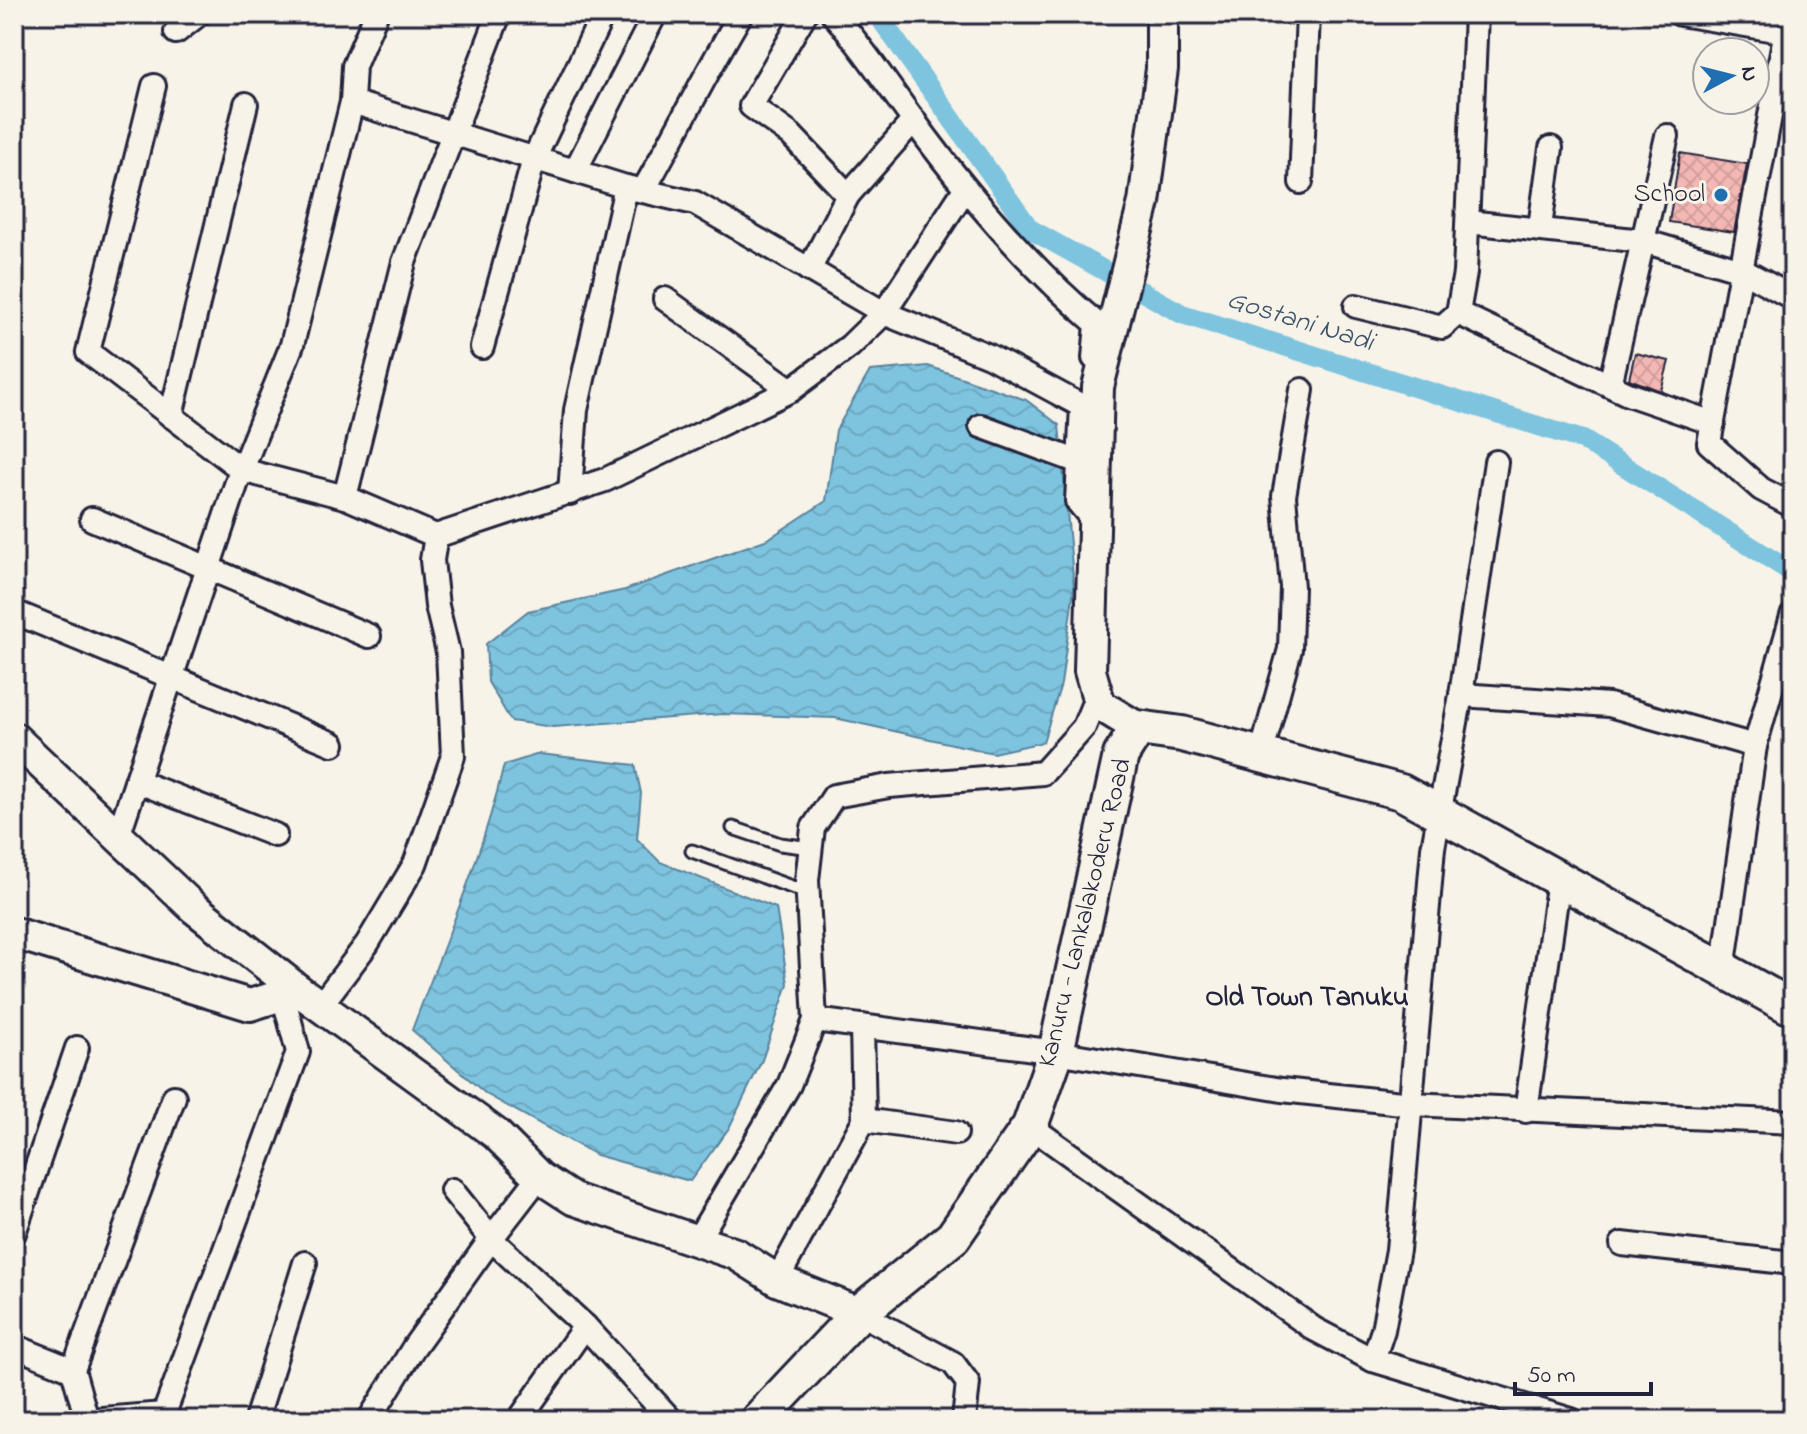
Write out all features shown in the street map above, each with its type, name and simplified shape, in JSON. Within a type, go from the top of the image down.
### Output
[{"type":"main road","name":"Kanuru - Lankalakoderu Road","points":[[758,1420],[859,1313],[953,1237],[1030,1126],[1056,1052],[1121,755],[1138,728],[1161,729],[1401,792],[1793,1008]]},
{"type":"street","points":[[176,32],[199,14]]},
{"type":"street","points":[[118,836],[242,470],[292,345],[352,102],[354,66],[376,14]]},
{"type":"street","points":[[345,497],[404,262],[499,14]]},
{"type":"street","points":[[482,347],[534,159],[603,14]]},
{"type":"street","points":[[575,171],[655,14]]},
{"type":"street","points":[[570,493],[576,410],[635,189],[691,106],[699,84],[741,14]]},
{"type":"street","points":[[805,14],[751,106],[791,135],[848,195]]},
{"type":"street","points":[[833,14],[858,42],[965,189],[1048,283],[1097,324],[1094,359],[1082,406],[1077,501],[1092,519]]},
{"type":"street","points":[[1138,728],[1115,717],[1100,705],[1090,671],[1092,519],[1098,387],[1144,202],[1162,69],[1162,14]]},
{"type":"street","points":[[1301,182],[1308,14]]},
{"type":"street","points":[[1356,306],[1442,327],[1458,313],[1465,273],[1476,14]]},
{"type":"street","points":[[1680,14],[1789,26],[1709,443],[1761,489],[1793,506]]},
{"type":"street","points":[[154,86],[88,352],[242,470],[345,497],[436,536],[605,480],[791,390],[850,346],[884,313],[965,189]]},
{"type":"street","points":[[352,102],[451,135],[635,189],[695,203],[884,313],[989,356],[1082,406]]},
{"type":"street","points":[[171,416],[246,104]]},
{"type":"street","points":[[809,270],[848,195],[914,120]]},
{"type":"street","points":[[1610,385],[1667,136]]},
{"type":"street","points":[[1540,227],[1551,148]]},
{"type":"street","points":[[1468,222],[1540,227],[1643,241],[1742,270],[1793,298]]},
{"type":"street","points":[[665,299],[791,390]]},
{"type":"street","points":[[1458,313],[1610,385],[1713,423]]},
{"type":"street","points":[[1261,755],[1290,649],[1292,587],[1284,496],[1302,390]]},
{"type":"street","points":[[981,426],[1079,462]]},
{"type":"street","points":[[1373,1360],[1383,1330],[1398,1250],[1433,848],[1461,695],[1496,462]]},
{"type":"street","points":[[92,519],[369,636]]},
{"type":"street","points":[[14,933],[250,1005],[300,997],[367,944],[415,864],[453,756],[448,652],[437,606],[432,560],[436,536]]},
{"type":"street","points":[[14,612],[333,744]]},
{"type":"street","points":[[1723,970],[1755,746],[1792,616]]},
{"type":"street","points":[[696,1242],[789,1085],[815,1020],[808,894],[811,848],[813,828],[834,796],[889,786],[1043,773],[1084,727],[1097,695]]},
{"type":"street","points":[[1461,695],[1609,705],[1755,746]]},
{"type":"street","points":[[14,738],[194,908],[300,997],[496,1134],[539,1177],[573,1199],[736,1254],[777,1280],[859,1313],[953,1363],[968,1383],[964,1420]]},
{"type":"street","points":[[136,781],[275,835]]},
{"type":"street","points":[[1526,1111],[1559,879]]},
{"type":"street","points":[[174,1097],[73,1370],[89,1420],[166,1417],[298,1052],[300,997]]},
{"type":"street","points":[[815,1020],[1056,1052],[1282,1090],[1411,1104],[1793,1122]]},
{"type":"street","points":[[777,1280],[864,1120],[862,1026]]},
{"type":"street","points":[[14,1233],[77,1048]]},
{"type":"street","points":[[864,1120],[956,1133]]},
{"type":"street","points":[[1030,1126],[1314,1329],[1373,1360],[1571,1420]]},
{"type":"street","points":[[369,1420],[414,1347],[539,1177]]},
{"type":"street","points":[[452,1190],[491,1239],[585,1326],[662,1417]]},
{"type":"street","points":[[1622,1244],[1793,1263]]},
{"type":"street","points":[[256,1420],[305,1263]]},
{"type":"street","points":[[519,1420],[585,1326]]},
{"type":"street","points":[[14,1346],[73,1370]]},
{"type":"lane","points":[[733,828],[780,844],[811,848]]},
{"type":"lane","points":[[692,851],[808,894]]},
{"type":"water","points":[[928,366],[1026,400],[1059,425],[1074,588],[1061,684],[1043,742],[993,753],[835,718],[723,714],[553,727],[511,721],[488,682],[486,644],[528,611],[625,590],[768,539],[826,501],[836,430],[870,371]]},
{"type":"water","points":[[539,754],[635,765],[641,793],[637,839],[660,862],[776,908],[788,984],[762,1060],[729,1128],[690,1181],[596,1155],[486,1094],[412,1030],[474,866],[504,765]]},
{"type":"building","points":[[1680,153],[1747,164],[1734,232],[1669,222]]},
{"type":"building","points":[[1635,353],[1669,361],[1661,391],[1629,379]]},
{"type":"waterway","name":"Gostani Nadi","points":[[877,14],[1030,229],[1182,314],[1583,440],[1793,573]]},
{"type":"place","name":"School","points":[[1721,195]]},
{"type":"district","name":"Old Town Tanuku","points":[[1307,998]]}]
